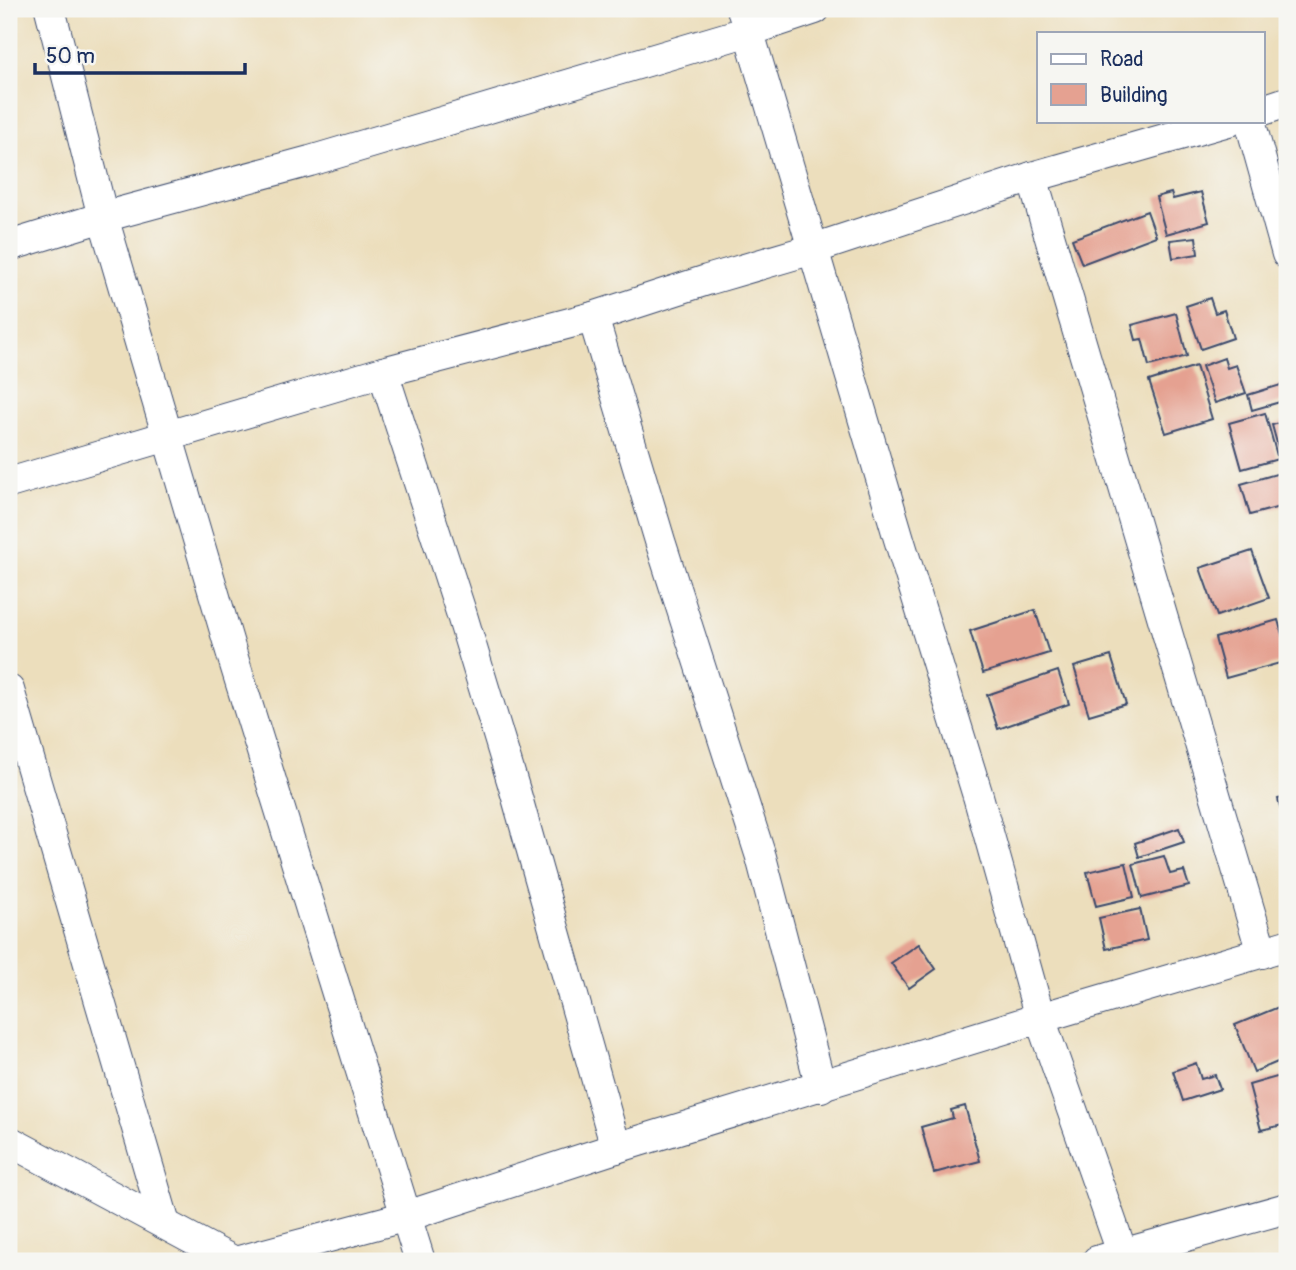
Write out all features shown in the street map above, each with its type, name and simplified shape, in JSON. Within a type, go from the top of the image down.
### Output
[{"type":"street","points":[[50,9],[103,217],[233,658],[420,1261]]},
{"type":"street","points":[[9,246],[103,217],[310,161],[746,20],[816,9]]},
{"type":"street","points":[[746,20],[978,796],[1040,1018],[1115,1259],[1287,1208]]},
{"type":"street","points":[[1264,110],[1287,102]]},
{"type":"street","points":[[9,483],[383,372],[593,317],[1032,177],[1224,122]]},
{"type":"street","points":[[1250,122],[1287,254]]},
{"type":"street","points":[[239,1261],[407,1216],[615,1148],[1275,949],[1032,177]]},
{"type":"street","points":[[593,317],[660,541],[761,857],[821,1087]]},
{"type":"street","points":[[383,372],[461,612],[512,781],[615,1148]]},
{"type":"street","points":[[9,690],[165,1224]]},
{"type":"street","points":[[9,1141],[233,1261]]},
{"type":"building","points":[[1201,192],[1209,222],[1166,234],[1156,197],[1171,193],[1173,199]]},
{"type":"building","points":[[1147,211],[1156,236],[1082,264],[1072,239]]},
{"type":"building","points":[[1196,237],[1198,254],[1173,258],[1170,240]]},
{"type":"building","points":[[1210,298],[1215,313],[1224,310],[1233,338],[1201,349],[1186,306]]},
{"type":"building","points":[[1176,313],[1187,356],[1149,366],[1142,339],[1136,340],[1132,325]]},
{"type":"building","points":[[1224,358],[1227,368],[1236,365],[1246,393],[1215,403],[1202,366]]},
{"type":"building","points":[[1196,366],[1212,419],[1166,433],[1149,381]]},
{"type":"building","points":[[1287,383],[1287,400],[1252,410],[1248,395]]},
{"type":"building","points":[[1265,413],[1278,459],[1242,469],[1229,423]]},
{"type":"building","points":[[1287,421],[1287,456],[1281,458],[1272,425]]},
{"type":"building","points":[[1287,471],[1287,505],[1250,515],[1241,484]]},
{"type":"building","points":[[1252,551],[1269,598],[1217,616],[1200,568]]},
{"type":"building","points":[[1035,610],[1049,653],[983,673],[970,631]]},
{"type":"building","points":[[1278,620],[1287,661],[1226,678],[1215,638]]},
{"type":"building","points":[[1111,656],[1126,704],[1089,715],[1074,667]]},
{"type":"building","points":[[1058,671],[1069,704],[998,729],[987,695]]},
{"type":"building","points":[[1287,797],[1287,829],[1286,829],[1278,799]]},
{"type":"building","points":[[1179,828],[1184,842],[1139,857],[1135,843]]},
{"type":"building","points":[[1164,856],[1170,874],[1184,871],[1189,886],[1142,898],[1133,864]]},
{"type":"building","points":[[1126,863],[1134,897],[1096,906],[1087,872]]},
{"type":"building","points":[[1140,909],[1147,940],[1106,949],[1099,918]]},
{"type":"building","points":[[919,944],[936,969],[909,988],[891,963]]},
{"type":"building","points":[[1281,1006],[1287,1021],[1287,1058],[1254,1072],[1235,1025]]},
{"type":"building","points":[[1196,1063],[1201,1079],[1215,1075],[1220,1089],[1183,1101],[1173,1071]]},
{"type":"building","points":[[1287,1074],[1287,1124],[1261,1130],[1249,1085]]},
{"type":"building","points":[[965,1106],[980,1161],[934,1173],[921,1127],[953,1118],[951,1110]]}]
